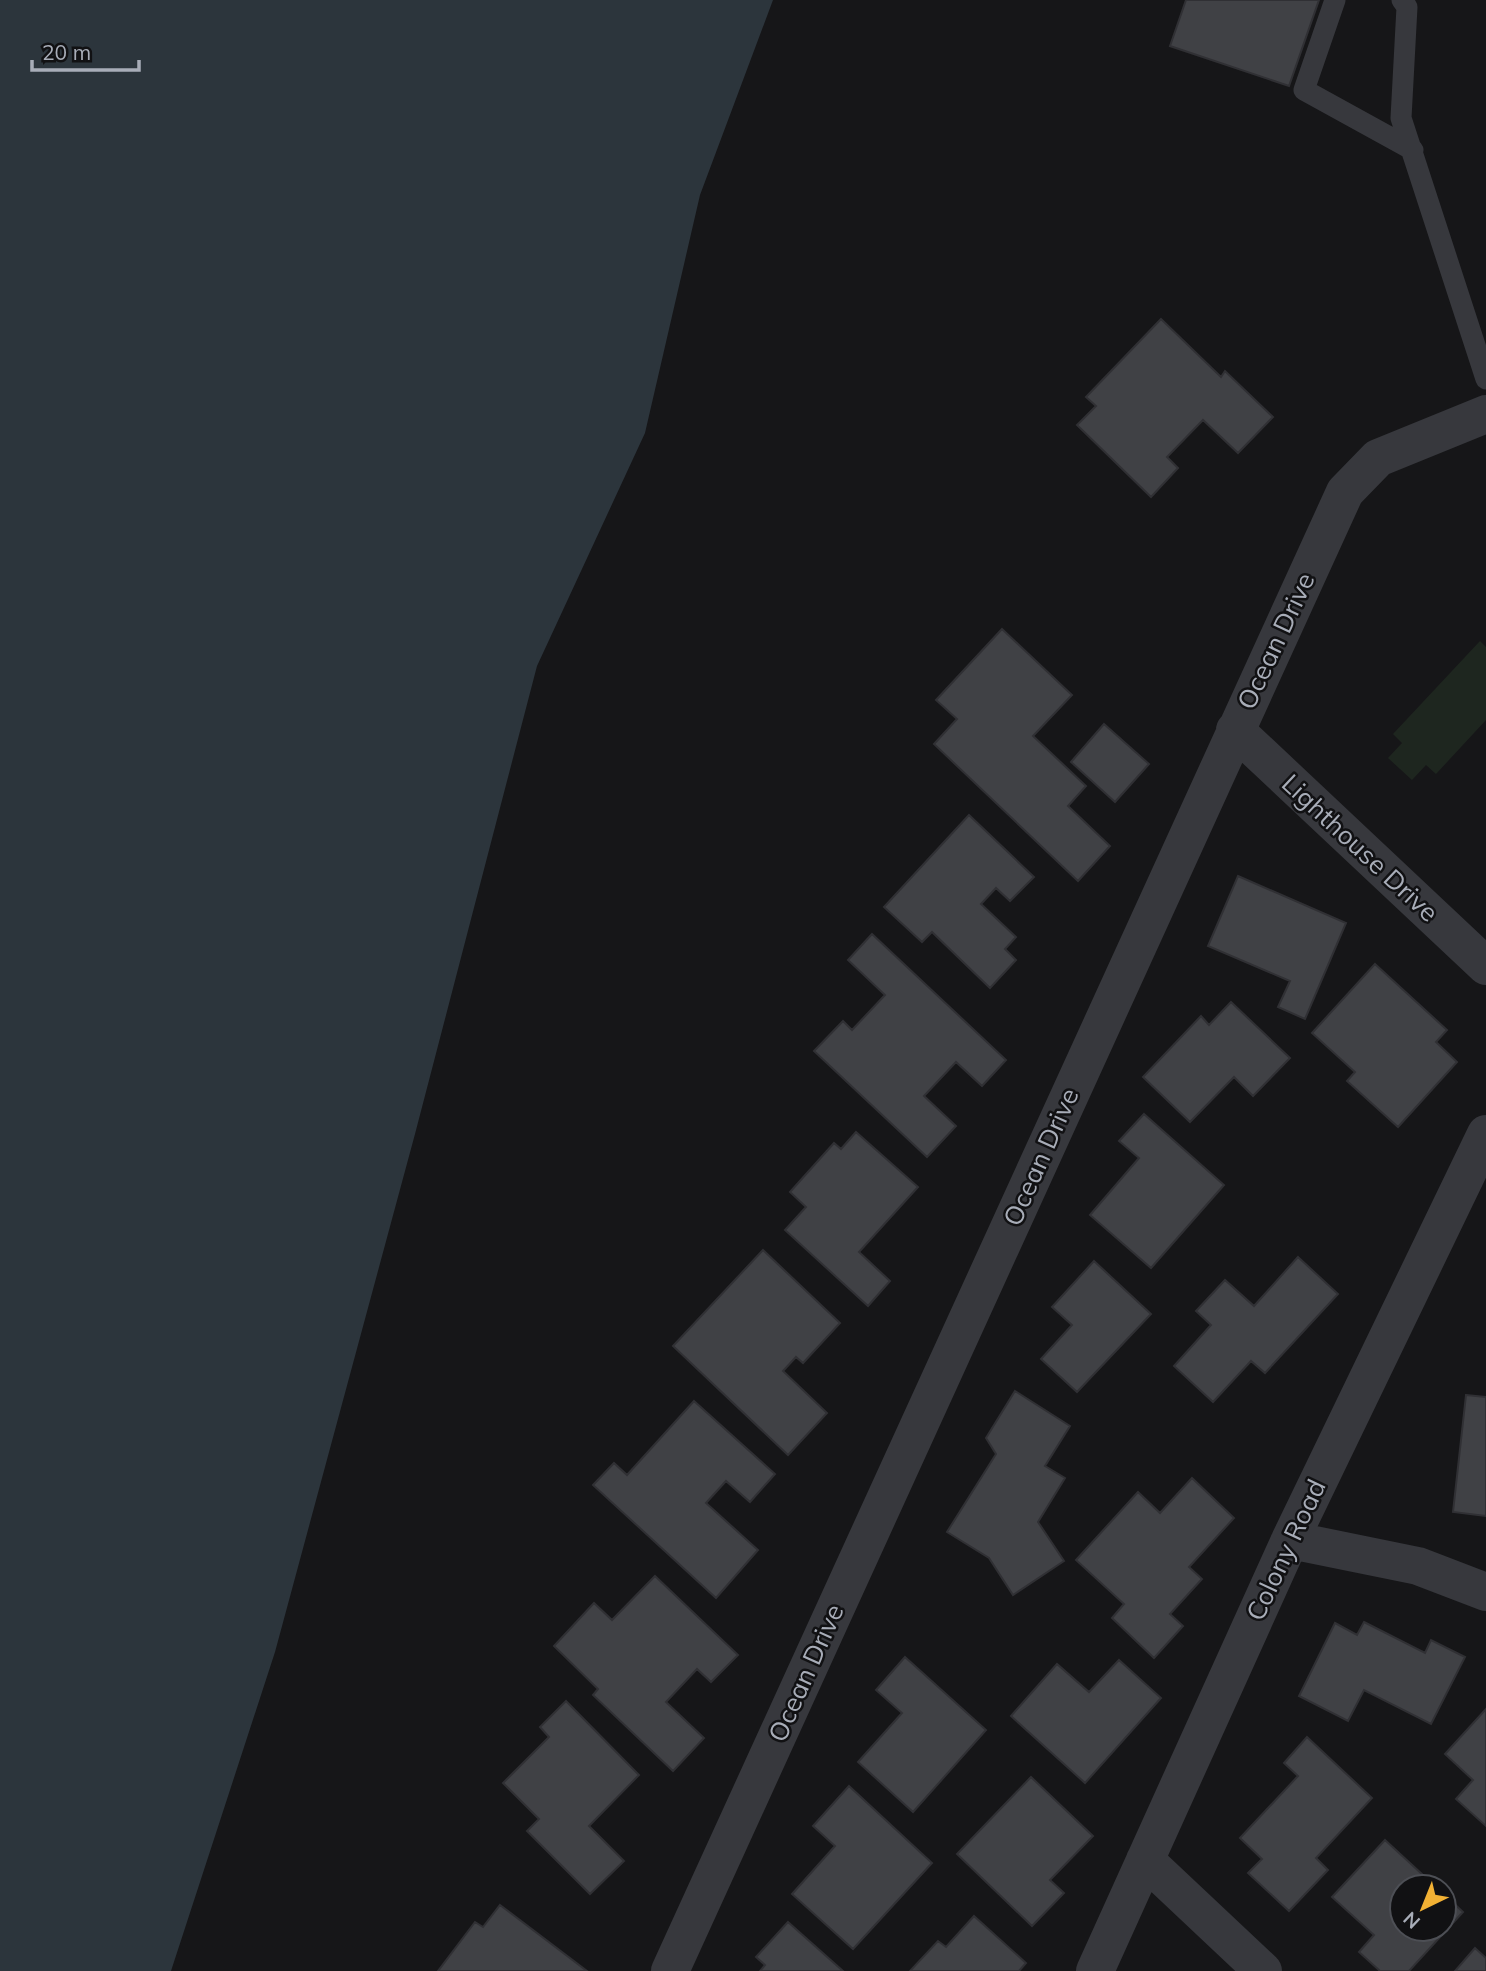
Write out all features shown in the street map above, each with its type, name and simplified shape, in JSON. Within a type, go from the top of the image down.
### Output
[{"type":"street","name":"Ocean Drive","points":[[670,1971],[1345,492],[1378,458],[1486,414]]},
{"type":"street","name":"Lighthouse Drive","points":[[1235,730],[1486,966]]},
{"type":"street","name":"Colony Road","points":[[1095,1971],[1290,1540],[1486,1134]]},
{"type":"street","points":[[1290,1540],[1418,1566],[1486,1592]]},
{"type":"street","points":[[1145,1860],[1263,1971]]},
{"type":"lane","points":[[1335,0],[1304,90],[1413,150]]},
{"type":"lane","points":[[1402,0],[1407,7],[1401,118],[1486,379]]},
{"type":"shaded area","points":[[0,0],[773,0],[700,195],[645,433],[537,666],[415,1134],[275,1652],[171,1971],[0,1971]]},
{"type":"shaded area","points":[[1480,641],[1486,647],[1486,720],[1436,774],[1426,765],[1412,780],[1388,758],[1402,743],[1393,734]]},
{"type":"building","points":[[1186,0],[1319,0],[1289,86],[1170,46]]},
{"type":"building","points":[[1161,319],[1221,377],[1225,371],[1273,417],[1238,453],[1203,420],[1167,457],[1178,468],[1151,497],[1077,425],[1096,406],[1086,397]]},
{"type":"building","points":[[1002,629],[1072,695],[1033,736],[1086,786],[1068,806],[1110,846],[1078,881],[934,744],[957,719],[936,700]]},
{"type":"building","points":[[1104,724],[1149,764],[1115,802],[1071,762]]},
{"type":"building","points":[[969,815],[1034,877],[1010,901],[996,888],[981,904],[1016,937],[1005,949],[1016,960],[990,988],[932,932],[922,942],[884,907]]},
{"type":"building","points":[[1238,876],[1346,923],[1305,1019],[1278,1007],[1290,981],[1208,946]]},
{"type":"building","points":[[872,934],[1006,1060],[982,1086],[956,1062],[924,1096],[956,1126],[927,1157],[814,1051],[843,1021],[852,1030],[885,995],[848,960]]},
{"type":"building","points":[[1375,964],[1447,1030],[1436,1042],[1457,1062],[1398,1127],[1347,1081],[1355,1072],[1312,1033]]},
{"type":"building","points":[[1231,1002],[1290,1058],[1253,1096],[1234,1077],[1190,1122],[1143,1077],[1201,1016],[1209,1025]]},
{"type":"building","points":[[1144,1114],[1224,1185],[1151,1268],[1090,1215],[1139,1158],[1119,1141]]},
{"type":"building","points":[[856,1132],[918,1187],[859,1252],[890,1281],[868,1306],[785,1230],[806,1207],[790,1192],[834,1143],[841,1149]]},
{"type":"building","points":[[763,1250],[840,1323],[803,1363],[796,1357],[783,1371],[827,1413],[788,1455],[673,1346]]},
{"type":"building","points":[[1298,1257],[1338,1294],[1265,1373],[1251,1361],[1213,1402],[1174,1366],[1211,1325],[1196,1311],[1225,1280],[1254,1306]]},
{"type":"building","points":[[1094,1261],[1151,1314],[1077,1392],[1041,1359],[1072,1325],[1052,1307]]},
{"type":"building","points":[[1015,1391],[1070,1426],[1045,1466],[1065,1478],[1038,1522],[1064,1561],[1013,1595],[989,1558],[947,1532],[996,1454],[986,1438]]},
{"type":"building","points":[[1466,1395],[1486,1397],[1486,1516],[1453,1512]]},
{"type":"building","points":[[694,1401],[775,1474],[750,1502],[726,1481],[706,1503],[758,1550],[716,1598],[593,1485],[614,1463],[627,1475]]},
{"type":"building","points":[[1192,1478],[1234,1518],[1189,1567],[1202,1579],[1170,1614],[1183,1626],[1154,1658],[1112,1618],[1124,1604],[1076,1560],[1138,1492],[1160,1513]]},
{"type":"building","points":[[655,1576],[738,1655],[711,1682],[697,1669],[666,1702],[704,1738],[673,1771],[593,1695],[598,1689],[554,1646],[594,1603],[612,1620]]},
{"type":"building","points":[[1364,1622],[1425,1653],[1431,1640],[1465,1657],[1431,1724],[1364,1690],[1348,1721],[1299,1696],[1335,1623],[1357,1635]]},
{"type":"building","points":[[905,1657],[986,1730],[913,1812],[858,1762],[902,1713],[876,1690]]},
{"type":"building","points":[[1119,1660],[1161,1698],[1085,1783],[1011,1716],[1057,1664],[1089,1692]]},
{"type":"building","points":[[566,1701],[639,1775],[589,1826],[624,1861],[590,1894],[527,1831],[539,1819],[503,1783],[549,1737],[540,1727]]},
{"type":"building","points":[[1486,1709],[1486,1826],[1456,1799],[1473,1780],[1445,1754]]},
{"type":"building","points":[[1307,1737],[1372,1798],[1316,1858],[1328,1870],[1289,1911],[1248,1873],[1262,1859],[1240,1838],[1298,1776],[1284,1763]]},
{"type":"building","points":[[1031,1777],[1093,1836],[1050,1880],[1064,1893],[1032,1926],[957,1854]]},
{"type":"building","points":[[849,1786],[932,1863],[853,1949],[792,1894],[835,1846],[813,1826]]},
{"type":"building","points":[[1385,1840],[1421,1873],[1388,1873],[1388,1943],[1435,1943],[1409,1971],[1380,1971],[1359,1952],[1374,1935],[1332,1897]]},
{"type":"building","points":[[500,1905],[587,1971],[438,1971],[475,1922],[483,1927]]},
{"type":"building","points":[[974,1916],[1026,1963],[1019,1971],[910,1971],[938,1941],[946,1947]]},
{"type":"building","points":[[788,1922],[843,1971],[760,1971],[765,1965],[756,1957]]},
{"type":"building","points":[[1475,1948],[1486,1958],[1486,1971],[1455,1971]]}]
